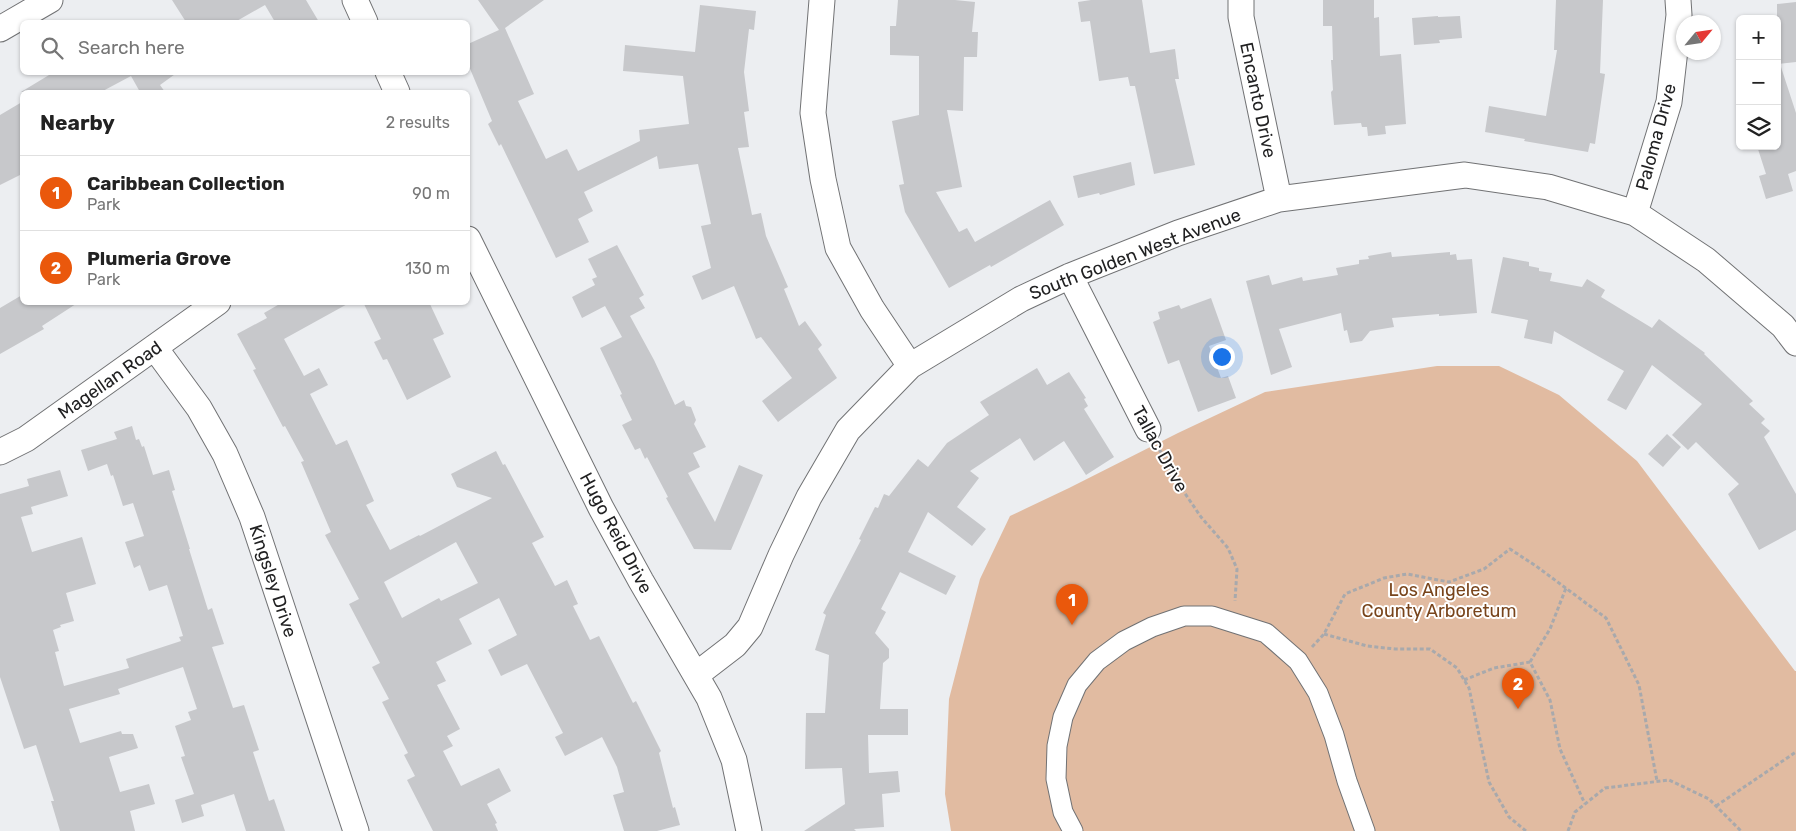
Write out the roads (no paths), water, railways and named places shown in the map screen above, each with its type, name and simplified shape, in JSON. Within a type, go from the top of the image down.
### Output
[{"type":"street","points":[[0,29],[50,0]]},
{"type":"street","points":[[355,0],[364,20]]},
{"type":"street","points":[[822,0],[813,113],[823,179],[838,248],[872,309],[910,366]]},
{"type":"street","name":"Encanto Drive","points":[[1240,0],[1241,17],[1279,199]]},
{"type":"street","name":"Paloma Drive","points":[[1636,213],[1669,102],[1679,15],[1678,0]]},
{"type":"street","points":[[390,75],[397,90]]},
{"type":"street","name":"South Golden West Avenue","points":[[696,675],[735,645],[750,627],[801,513],[848,430],[910,366],[1021,299],[1070,276],[1178,233],[1279,199],[1465,175],[1548,187],[1636,213],[1706,260],[1782,326],[1796,343]]},
{"type":"street","name":"Hugo Reid Drive","points":[[470,244],[601,508],[709,698],[734,760],[749,831]]},
{"type":"street","name":"Tallac Drive","points":[[1070,276],[1148,429]]},
{"type":"street","name":"Magellan Road","points":[[0,452],[26,439],[214,305]]},
{"type":"street","name":"Kingsley Drive","points":[[156,348],[199,408],[225,454],[252,517],[356,831]]},
{"type":"street","points":[[1073,831],[1063,812],[1056,779],[1057,746],[1063,717],[1077,685],[1096,661],[1124,641],[1184,616],[1212,616],[1266,633],[1298,661],[1318,693],[1331,726],[1347,781],[1365,831]]},
{"type":"place","name":"Caribbean Collection","points":[[1072,625]]},
{"type":"place","name":"Plumeria Grove","points":[[1518,709]]},
{"type":"park label","name":"Los Angeles County Arboretum","points":[[1439,600]]}]
